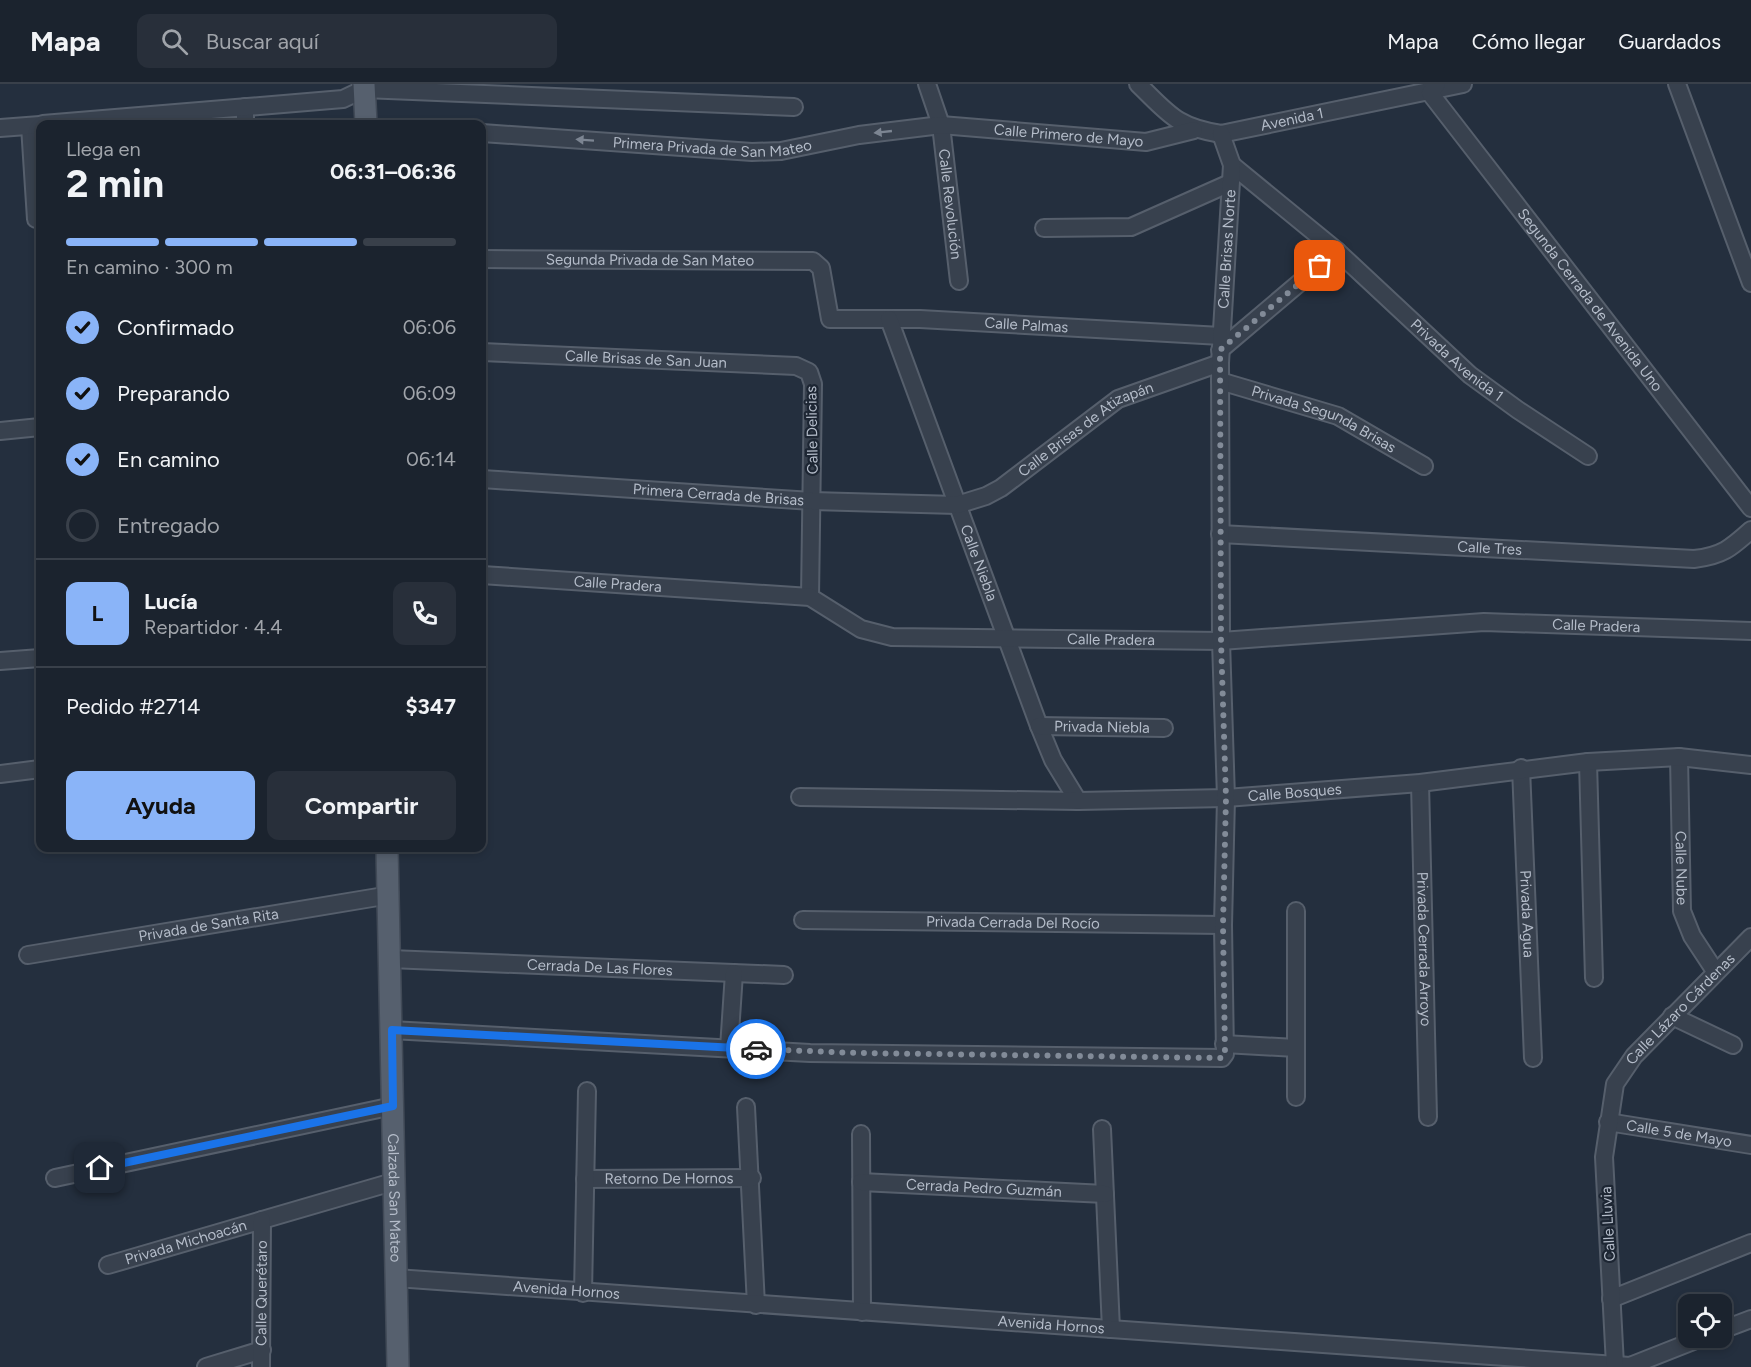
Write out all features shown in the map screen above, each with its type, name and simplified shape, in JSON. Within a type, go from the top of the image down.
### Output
[{"type":"main road","points":[[364,87],[366,120]]},
{"type":"main road","name":"Calzada San Mateo","points":[[387,852],[396,1181],[398,1367]]},
{"type":"street","name":"Calle Revolución","points":[[927,84],[941,126],[958,281]]},
{"type":"street","name":"Avenida 1","points":[[1138,84],[1173,118],[1194,130],[1221,135],[1433,88],[1463,84]]},
{"type":"street","points":[[1677,84],[1751,283]]},
{"type":"street","points":[[136,120],[245,107],[343,99],[364,87],[794,107]]},
{"type":"street","name":"Segunda Cerrada de Avenida Uno","points":[[1433,88],[1751,508]]},
{"type":"street","points":[[245,107],[246,120]]},
{"type":"street","points":[[0,128],[36,125]]},
{"type":"street","name":"Calle Primero de Mayo","points":[[941,126],[1146,142],[1194,130]]},
{"type":"street","name":"Primera Privada de San Mateo","points":[[486,134],[781,151],[859,135],[941,126]]},
{"type":"street","name":"Calle Brisas Norte","points":[[1221,135],[1232,165],[1220,349],[1221,641],[1226,798],[1223,1051]]},
{"type":"street","name":"Privada Avenida 1","points":[[1232,165],[1337,251],[1470,375],[1518,411],[1588,456]]},
{"type":"street","points":[[1044,228],[1131,227],[1230,183]]},
{"type":"street","points":[[1220,349],[1337,251]]},
{"type":"street","name":"Segunda Privada de San Mateo","points":[[486,259],[813,261],[819,264],[830,319]]},
{"type":"street","name":"Calle Palmas","points":[[830,319],[889,319],[1220,349]]},
{"type":"street","name":"Calle Niebla","points":[[889,319],[1039,726],[1053,760],[1078,801]]},
{"type":"street","name":"Calle Brisas de Atizapán","points":[[957,505],[986,496],[1001,488],[1118,399],[1220,349]]},
{"type":"street","name":"Calle Brisas de San Juan","points":[[486,352],[795,366],[809,372]]},
{"type":"street","name":"Calle Delicias","points":[[809,372],[813,384],[810,597]]},
{"type":"street","name":"Privada Segunda Brisas","points":[[1220,381],[1338,416],[1424,466]]},
{"type":"street","points":[[0,431],[36,428]]},
{"type":"street","name":"Primera Cerrada de Brisas","points":[[486,479],[813,501],[957,505]]},
{"type":"street","name":"Calle Tres","points":[[1220,534],[1694,559],[1714,557],[1729,549],[1751,530]]},
{"type":"street","name":"Calle Pradera","points":[[486,575],[810,597],[861,629],[892,637],[1221,641],[1484,622],[1751,631]]},
{"type":"street","points":[[0,661],[36,658]]},
{"type":"street","name":"Privada Niebla","points":[[1039,726],[1164,728]]},
{"type":"street","name":"Calle Bosques","points":[[800,797],[1078,801],[1226,798],[1420,783],[1521,768],[1588,762],[1679,757],[1751,765]]},
{"type":"street","name":"Calle Nube","points":[[1679,757],[1682,911],[1692,936],[1715,971]]},
{"type":"street","points":[[1588,762],[1594,978]]},
{"type":"street","name":"Privada Agua","points":[[1521,768],[1533,1058]]},
{"type":"street","points":[[0,774],[36,770]]},
{"type":"street","name":"Privada Cerrada Arroyo","points":[[1420,783],[1428,1117]]},
{"type":"street","name":"Privada de Santa Rita","points":[[28,955],[390,896]]},
{"type":"street","points":[[1296,911],[1296,1097]]},
{"type":"street","name":"Privada Cerrada Del Rocío","points":[[803,920],[1223,925]]},
{"type":"street","name":"Calle Lázaro Cárdenas","points":[[1615,1084],[1634,1056],[1715,971],[1751,937]]},
{"type":"street","name":"Cerrada De Las Flores","points":[[390,959],[784,975]]},
{"type":"street","points":[[729,1048],[734,973]]},
{"type":"street","points":[[1672,1016],[1733,1046]]},
{"type":"street","points":[[392,1030],[822,1053],[1223,1051],[1296,1048]]},
{"type":"street","name":"Calle Lluvia","points":[[1615,1084],[1604,1157],[1615,1366]]},
{"type":"street","points":[[583,1293],[587,1091]]},
{"type":"street","points":[[55,1178],[393,1106]]},
{"type":"street","points":[[746,1107],[752,1179],[756,1305]]},
{"type":"street","name":"Calle 5 de Mayo","points":[[1608,1122],[1751,1145]]},
{"type":"street","points":[[1102,1129],[1111,1329]]},
{"type":"street","points":[[861,1134],[862,1312]]},
{"type":"street","name":"Retorno De Hornos","points":[[585,1179],[752,1179]]},
{"type":"street","name":"Privada Michoacán","points":[[108,1265],[396,1181]]},
{"type":"street","name":"Cerrada Pedro Guzmán","points":[[861,1182],[1105,1194]]},
{"type":"street","name":"Calle Querétaro","points":[[262,1220],[262,1359]]},
{"type":"street","points":[[1611,1299],[1751,1243]]},
{"type":"street","name":"Avenida Hornos","points":[[396,1278],[1111,1329],[1473,1361],[1630,1366],[1678,1347]]},
{"type":"street","points":[[1732,1326],[1751,1319]]},
{"type":"street","points":[[206,1367],[262,1359]]},
{"type":"way so far","points":[[756,1049],[810,1053],[1217,1059],[1222,1058],[1225,1054],[1223,925],[1226,798],[1221,641],[1220,350],[1320,266]]},
{"type":"route","points":[[100,1168],[393,1106],[392,1030],[756,1049]]}]
